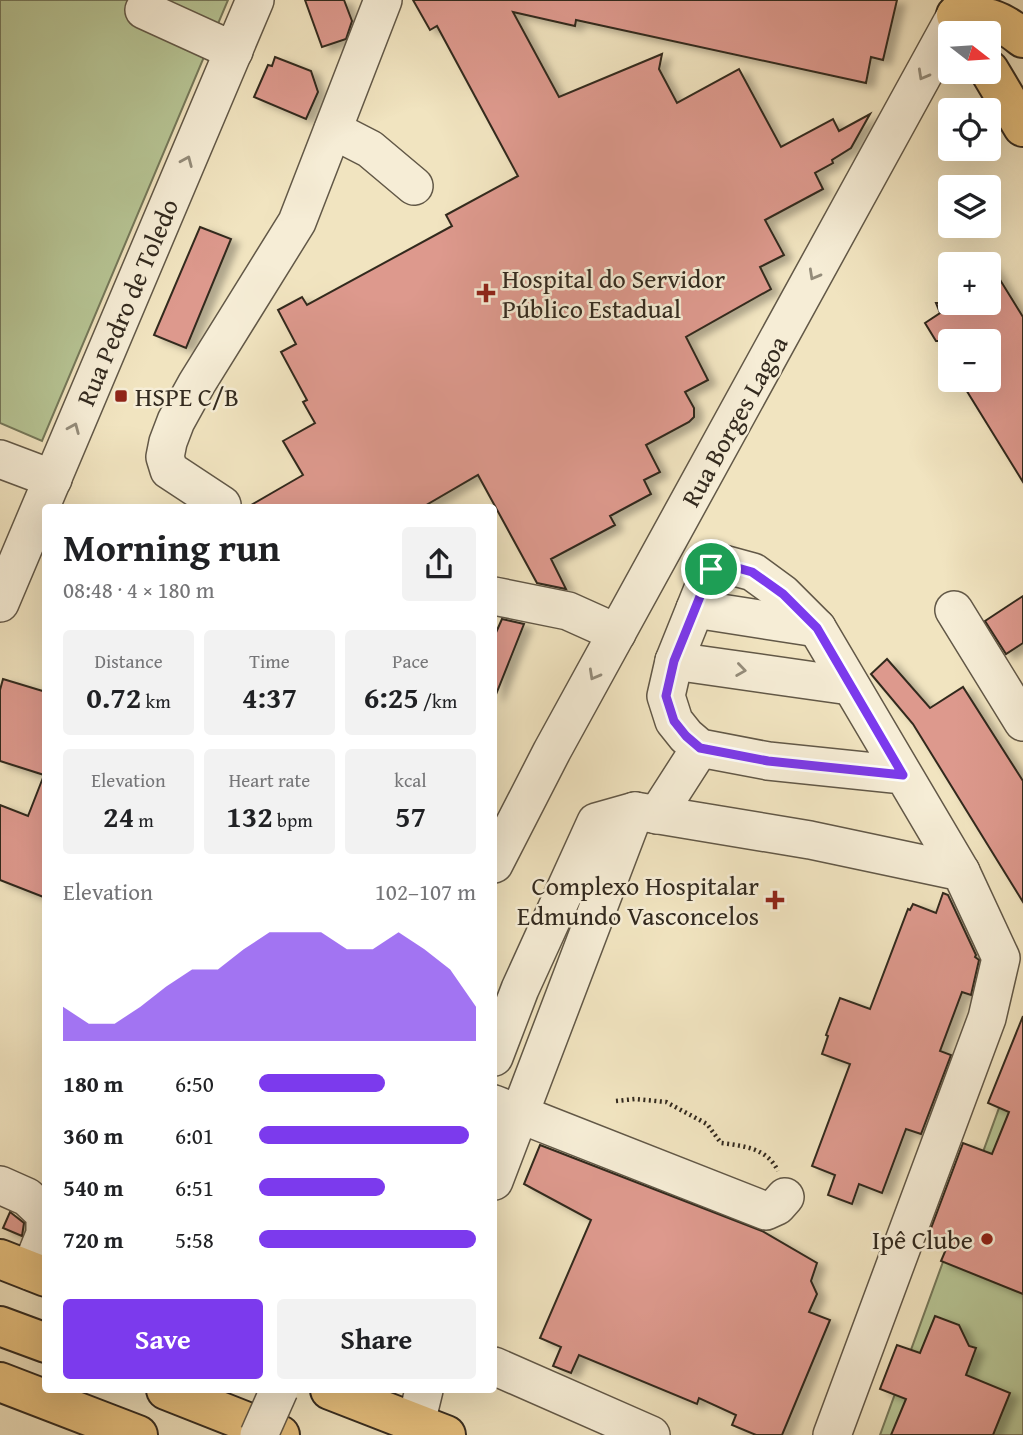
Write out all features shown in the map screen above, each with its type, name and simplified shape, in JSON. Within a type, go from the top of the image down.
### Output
[{"type":"main road","points":[[999,0],[1023,38]]},
{"type":"main road","points":[[956,16],[988,17],[1003,22],[1023,38]]},
{"type":"main road","points":[[997,84],[1023,127]]},
{"type":"main road","points":[[0,1326],[42,1342]]},
{"type":"main road","points":[[0,1382],[138,1435]]},
{"type":"main road","points":[[174,1393],[280,1435]]},
{"type":"main road","points":[[341,1393],[429,1416]]},
{"type":"street","name":"Rua Pedro de Toledo","points":[[4,582],[52,479],[255,0]]},
{"type":"street","points":[[220,504],[169,470],[165,457],[168,442],[197,383],[297,222],[383,0]]},
{"type":"street","points":[[144,10],[234,51]]},
{"type":"street","name":"Rua Borges Lagoa","points":[[497,858],[617,633],[956,16]]},
{"type":"street","points":[[333,130],[370,149],[415,186]]},
{"type":"street","points":[[0,459],[52,479]]},
{"type":"street","points":[[832,1435],[987,1018],[1001,958],[961,872],[817,628],[783,594],[752,572],[720,563],[711,569],[674,661],[666,696],[674,721],[700,748],[768,761],[903,775]]},
{"type":"street","points":[[497,597],[568,611],[617,633]]},
{"type":"street","points":[[695,609],[817,628]]},
{"type":"street","points":[[954,610],[1023,722]]},
{"type":"street","points":[[674,661],[850,686]]},
{"type":"street","points":[[497,1164],[507,1108],[646,813],[700,748]]},
{"type":"street","points":[[497,1049],[520,989],[596,822],[646,813],[810,840],[961,872]]},
{"type":"street","points":[[507,1108],[766,1211],[777,1206],[785,1197]]},
{"type":"street","points":[[0,1185],[27,1197],[42,1211]]},
{"type":"street","points":[[25,1269],[42,1239]]},
{"type":"street","points":[[497,1367],[651,1435]]},
{"type":"street","points":[[259,1435],[278,1393]]},
{"type":"path","points":[[616,1101],[635,1099],[666,1102],[707,1124],[721,1143],[753,1148],[765,1154],[773,1161],[785,1197]]},
{"type":"green space","points":[[0,0],[228,0],[42,441],[0,423]]},
{"type":"green space","name":"Ipê Clube","points":[[1023,1042],[1023,1435],[880,1435]]},
{"type":"building","points":[[305,0],[344,0],[352,21],[346,39],[322,47]]},
{"type":"building","points":[[413,0],[897,0],[883,60],[871,57],[866,83],[576,20],[575,26],[513,12],[559,97],[662,54],[659,69],[677,103],[739,69],[781,147],[833,119],[839,131],[870,114],[851,148],[815,173],[823,189],[765,220],[784,255],[760,267],[771,289],[686,337],[708,380],[685,392],[694,408],[694,417],[646,445],[660,472],[644,480],[651,494],[610,516],[615,525],[551,559],[566,589],[537,583],[497,510],[497,504],[494,504],[478,475],[428,504],[253,504],[303,475],[283,441],[315,423],[303,402],[307,400],[281,352],[296,344],[278,310],[302,297],[307,305],[452,226],[446,215],[518,176],[437,26],[430,30]]},
{"type":"building","points":[[275,57],[311,71],[318,92],[306,119],[254,97],[268,65],[272,66]]},
{"type":"building","points":[[200,227],[231,239],[186,348],[154,335]]},
{"type":"building","points":[[1001,281],[1023,317],[1023,482],[967,392],[1001,392],[1001,329],[938,329],[936,341],[925,323],[938,314],[1001,315]]},
{"type":"building","points":[[1023,596],[1023,643],[1006,654],[985,621]]},
{"type":"building","points":[[502,619],[524,624],[497,692],[497,630]]},
{"type":"building","points":[[887,659],[930,708],[963,687],[1023,781],[1023,902],[913,724],[871,674]]},
{"type":"building","points":[[3,679],[42,691],[42,774],[0,761],[0,690]]},
{"type":"building","points":[[42,780],[42,896],[0,880],[0,805],[28,816]]},
{"type":"building","points":[[943,893],[948,895],[975,957],[979,960],[971,995],[962,992],[940,1051],[951,1055],[921,1134],[906,1129],[882,1193],[859,1184],[852,1204],[828,1195],[835,1175],[812,1166],[850,1064],[822,1054],[828,1036],[826,1035],[840,998],[870,1009],[908,909],[910,910],[913,904],[936,913]]},
{"type":"building","points":[[1023,1016],[1023,1294],[941,1261],[947,1247],[927,1239],[963,1143],[992,1154],[1009,1112],[988,1103]]},
{"type":"building","points":[[540,1145],[762,1231],[817,1263],[811,1281],[817,1294],[809,1312],[830,1320],[782,1435],[756,1435],[732,1425],[736,1415],[699,1398],[697,1404],[579,1355],[571,1373],[553,1366],[561,1347],[540,1338],[591,1220],[524,1184]]},
{"type":"building","points":[[10,1212],[24,1223],[22,1236],[3,1228]]},
{"type":"building","points":[[935,1316],[959,1325],[969,1346],[976,1348],[966,1375],[1010,1393],[993,1435],[891,1435],[906,1399],[880,1389],[897,1345],[920,1353]]},
{"type":"place","name":"Hospital do Servidor Público Estadual","points":[[486,293]]},
{"type":"place","name":"HSPE C/B","points":[[121,396]]},
{"type":"place","name":"Complexo Hospitalar Edmundo Vasconcelos","points":[[775,900]]},
{"type":"place","name":"Ipê Clube","points":[[987,1239]]},
{"type":"route","points":[[720,563],[752,572],[783,594],[817,628],[903,775],[768,761],[700,748],[686,736],[674,721],[666,696],[674,661],[711,569],[720,563]]}]
